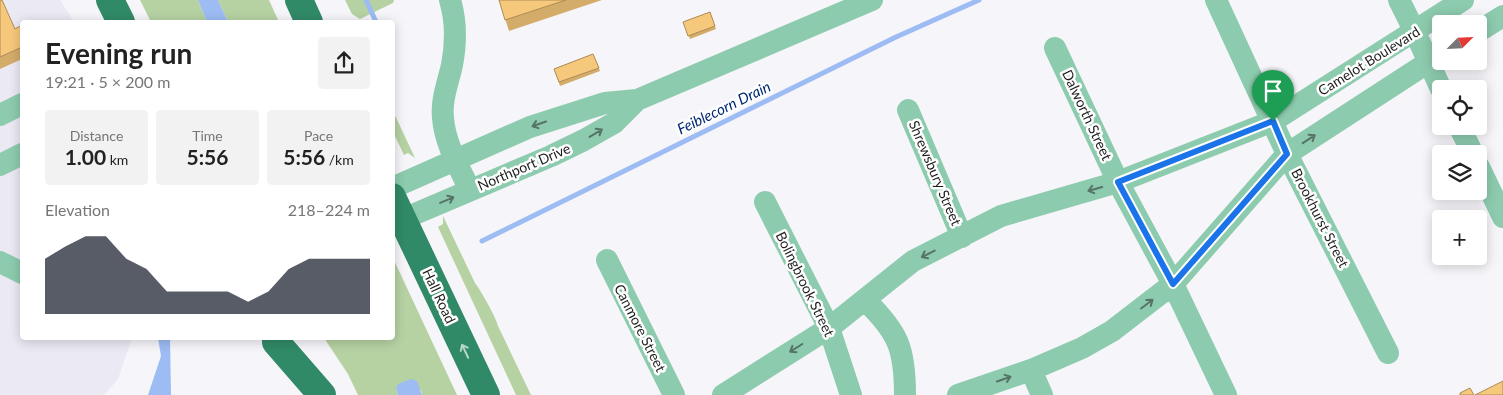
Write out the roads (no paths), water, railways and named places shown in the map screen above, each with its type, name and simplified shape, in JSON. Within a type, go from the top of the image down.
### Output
[{"type":"highway","points":[[110,0],[120,20]]},
{"type":"highway","points":[[299,0],[308,20]]},
{"type":"highway","name":"Hall Road","points":[[398,208],[486,395]]},
{"type":"highway","points":[[274,340],[300,395]]},
{"type":"highway","points":[[274,340],[322,395]]},
{"type":"street","points":[[450,0],[454,27],[454,46],[443,104],[443,117],[445,130],[455,159],[470,190]]},
{"type":"street","name":"Northport Drive","points":[[395,187],[530,127],[605,102],[636,100],[872,0]]},
{"type":"street","name":"Brookhurst Street","points":[[1216,0],[1287,154],[1388,353]]},
{"type":"street","points":[[1398,0],[1415,32],[1432,54]]},
{"type":"street","name":"Camelot Boulevard","points":[[723,395],[829,328],[913,261],[1001,216],[1118,182],[1273,121],[1463,0]]},
{"type":"street","points":[[1488,25],[1503,16]]},
{"type":"street","name":"Dalworth Street","points":[[1055,48],[1118,182]]},
{"type":"street","points":[[958,395],[1031,370],[1082,348],[1112,331],[1173,284],[1287,154],[1432,60]]},
{"type":"street","name":"Northport Drive","points":[[398,208],[470,190],[551,156],[584,140],[614,122],[636,100]]},
{"type":"street","points":[[0,115],[20,105]]},
{"type":"street","name":"Shrewsbury Street","points":[[908,110],[962,237]]},
{"type":"street","points":[[0,165],[20,155]]},
{"type":"street","points":[[1118,182],[1173,284],[1226,395]]},
{"type":"street","points":[[1487,184],[1503,217]]},
{"type":"street","name":"Bolingbrook Street","points":[[765,202],[829,328],[851,395]]},
{"type":"street","name":"Canmore Street","points":[[607,260],[674,395]]},
{"type":"street","points":[[865,300],[883,317],[894,332],[902,350],[905,370],[905,395]]},
{"type":"street","points":[[1031,370],[1042,395]]},
{"type":"water","points":[[198,0],[218,0],[227,20],[206,20]]},
{"type":"water","points":[[158,340],[170,340],[171,395],[148,395],[161,356]]},
{"type":"water","points":[[411,379],[417,381],[422,395],[398,395],[396,388],[398,384]]},
{"type":"waterway","points":[[366,0],[375,20]]},
{"type":"waterway","name":"Feiblecorn Drain","points":[[482,241],[896,37],[979,0]]}]
